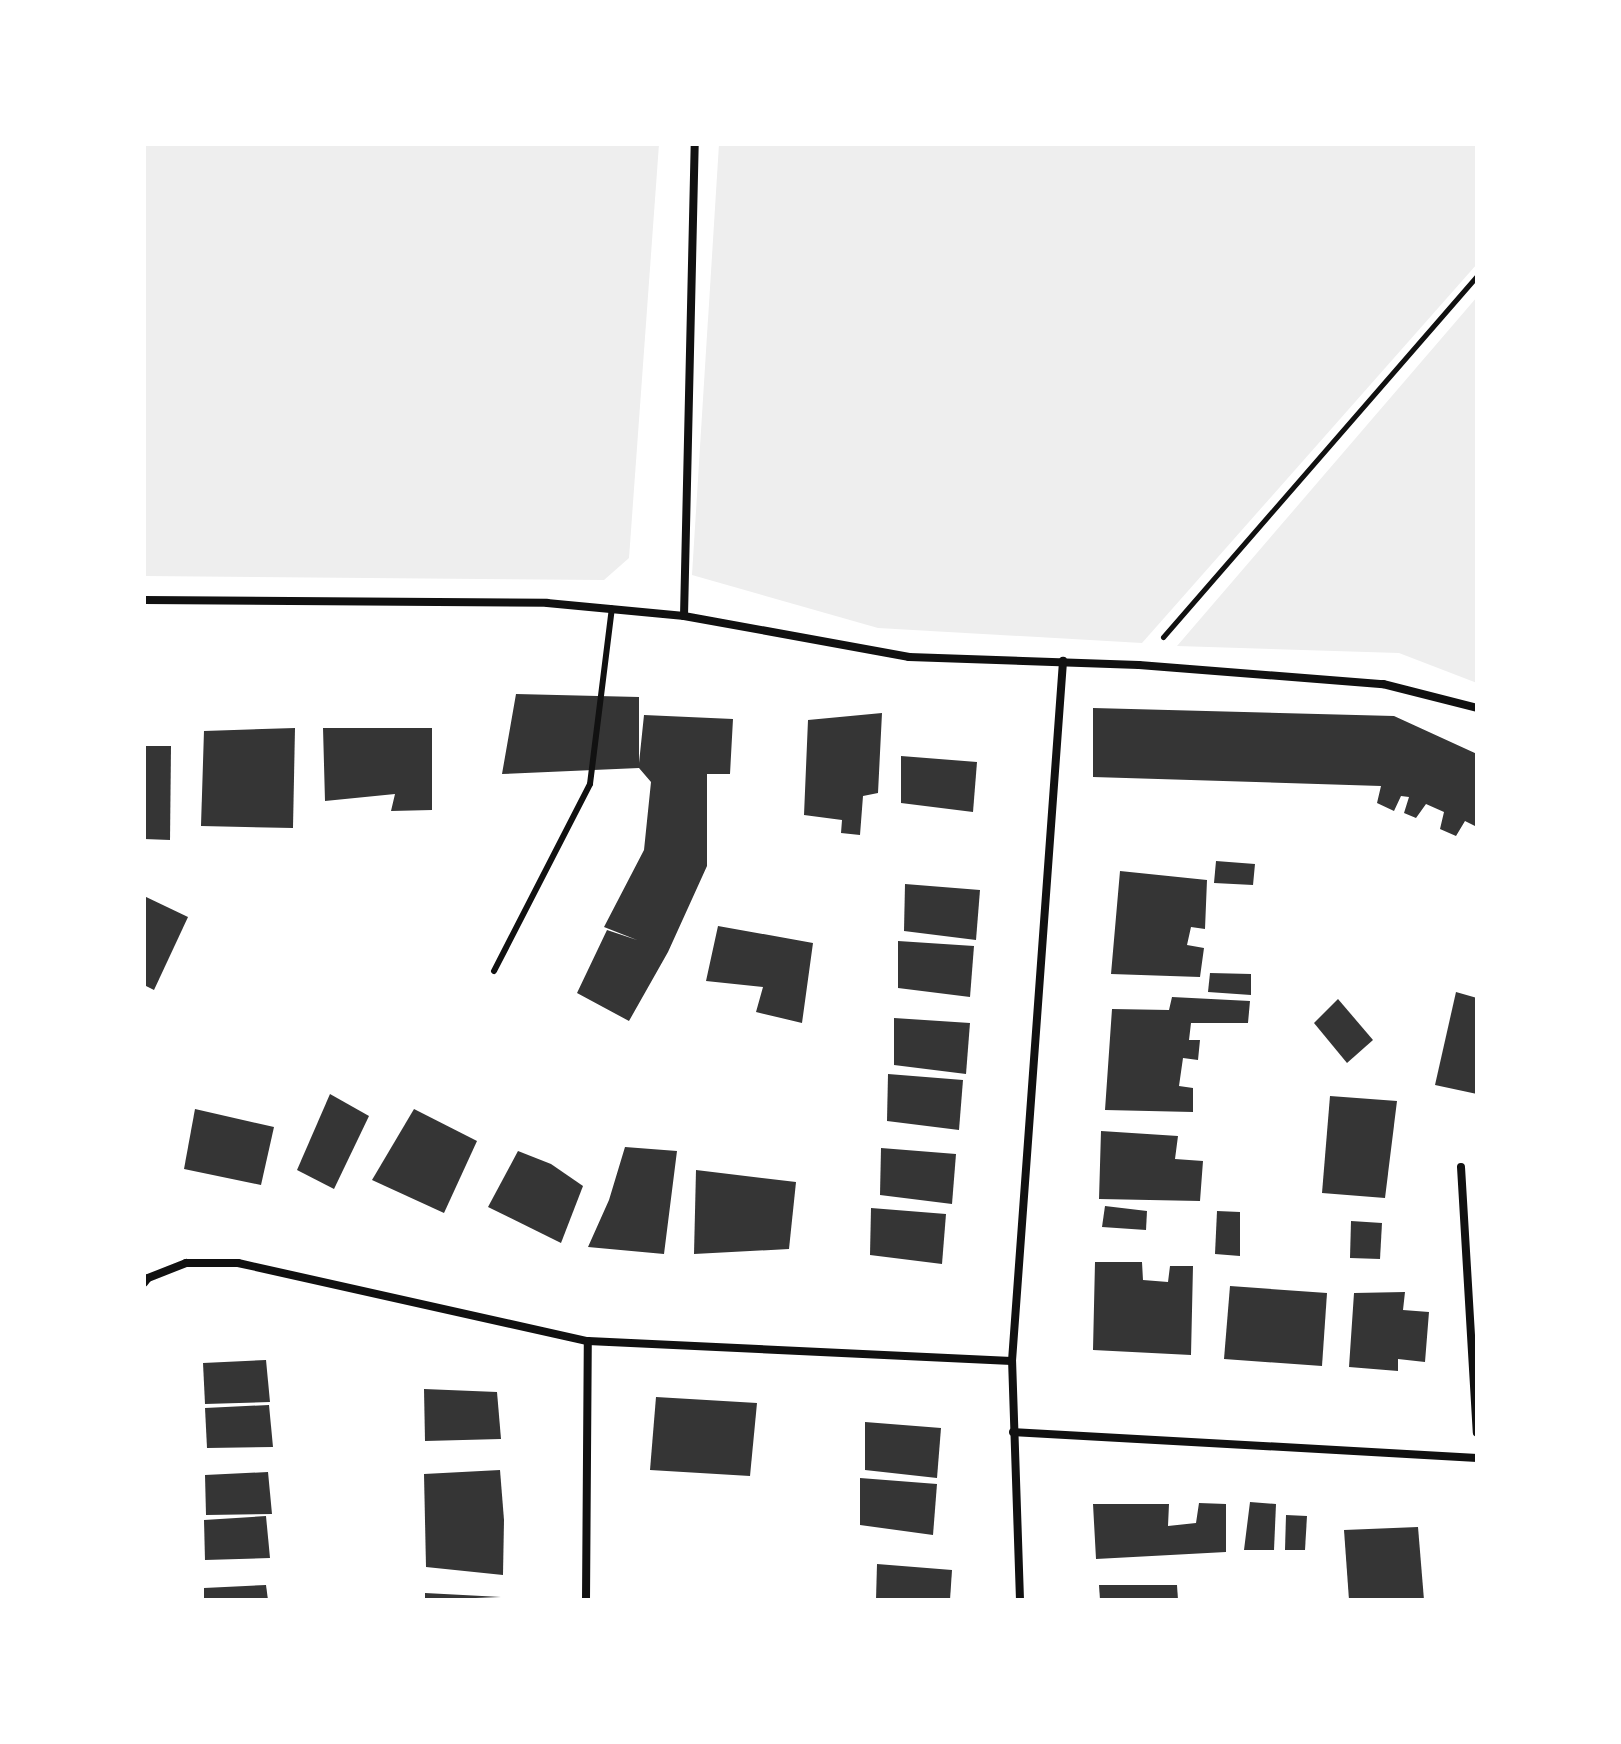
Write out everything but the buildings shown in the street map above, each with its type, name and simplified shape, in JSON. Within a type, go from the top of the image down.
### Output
[{"type":"street","points":[[684,616],[695,144]]},
{"type":"street","points":[[144,600],[547,603],[612,608],[684,616],[909,657],[1139,665],[1383,684],[1477,708]]},
{"type":"street","points":[[1020,1600],[1012,1361],[1063,661]]},
{"type":"street","points":[[1461,1167],[1477,1433]]},
{"type":"street","points":[[144,1283],[148,1278],[186,1263],[238,1263],[588,1341],[1012,1361]]},
{"type":"street","points":[[586,1600],[588,1341]]},
{"type":"street","points":[[1013,1432],[1477,1458]]},
{"type":"lane","points":[[494,971],[590,784],[612,608]]},
{"type":"path","points":[[1139,665],[1477,276]]},
{"type":"shaded area","points":[[144,144],[659,144],[629,558],[604,580],[144,576]]},
{"type":"shaded area","points":[[719,144],[1477,144],[1477,264],[1142,643],[878,628],[692,575]]},
{"type":"shaded area","points":[[1477,297],[1477,683],[1399,653],[1177,646]]}]
